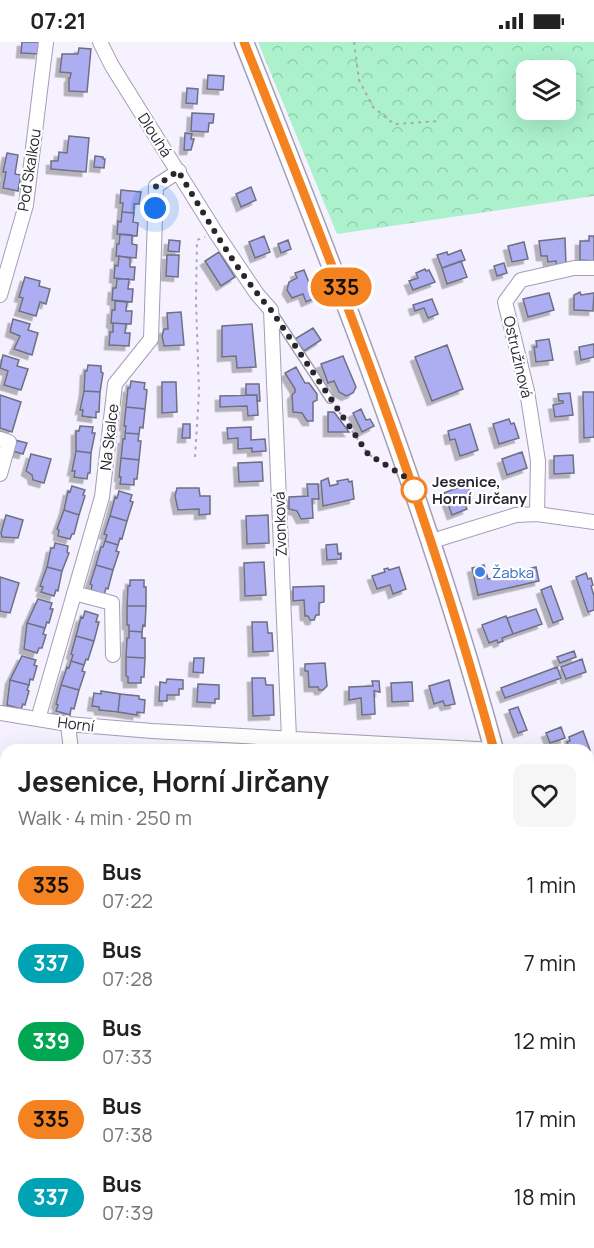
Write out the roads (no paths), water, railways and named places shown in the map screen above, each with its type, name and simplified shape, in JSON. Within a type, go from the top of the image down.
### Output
[{"type":"main road","points":[[244,42],[336,273],[432,541],[492,744]]},
{"type":"street","name":"Pod Skalkou","points":[[0,295],[26,205],[46,42]]},
{"type":"street","name":"Dlouhá","points":[[100,42],[112,66],[216,233],[257,294],[271,310]]},
{"type":"street","name":"Na Skalce","points":[[38,719],[102,496],[115,384],[152,339],[156,186],[178,171]]},
{"type":"street","name":"Ostružinová","points":[[537,514],[538,461],[527,391],[505,302],[521,280],[574,268],[594,268]]},
{"type":"street","name":"Zvonková","points":[[271,310],[289,738]]},
{"type":"street","points":[[0,439],[9,442],[0,474]]},
{"type":"street","points":[[432,541],[516,515],[537,514],[593,520]]},
{"type":"street","points":[[74,593],[112,603],[113,655]]},
{"type":"street","name":"Horní","points":[[0,713],[68,724],[152,731],[392,744]]},
{"type":"street","points":[[68,724],[70,744]]},
{"type":"lane","name":"Dlouhá","points":[[271,310],[330,399]]},
{"type":"place","name":"Jesenice, Horní Jirčany","points":[[414,490]]},
{"type":"place","name":"Žabka","points":[[480,572]]}]
